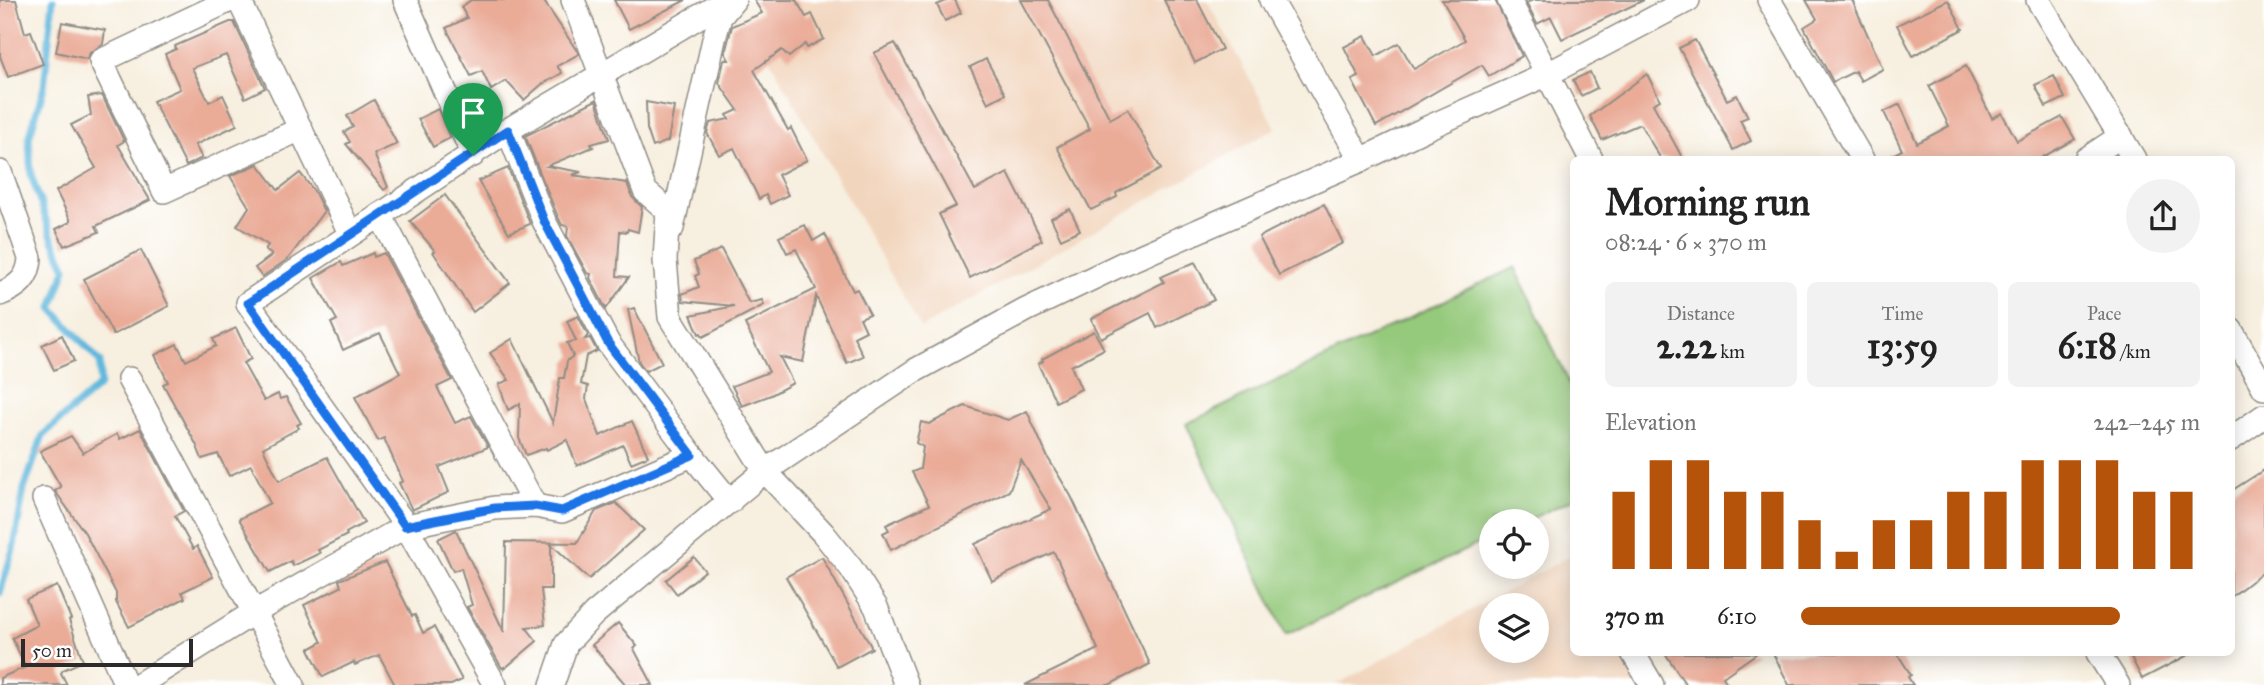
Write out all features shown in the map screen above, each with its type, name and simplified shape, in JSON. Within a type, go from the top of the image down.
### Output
[{"type":"street","points":[[230,0],[101,61],[164,191],[301,129]]},
{"type":"street","points":[[239,0],[351,233]]},
{"type":"street","points":[[405,0],[473,155]]},
{"type":"street","points":[[573,0],[645,191],[668,211],[665,260],[670,317],[765,471],[823,533],[851,568],[876,607],[906,685]]},
{"type":"street","points":[[495,685],[405,526],[248,303],[508,130],[727,0]]},
{"type":"street","points":[[665,260],[714,39],[720,17],[734,0]]},
{"type":"street","points":[[1270,0],[1361,160]]},
{"type":"street","points":[[1509,0],[1589,156]]},
{"type":"street","points":[[552,685],[566,644],[594,614],[765,471],[916,370],[1027,310],[1122,264],[1361,160],[1548,74],[1688,0]]},
{"type":"street","points":[[1769,0],[1860,156]]},
{"type":"street","points":[[2038,0],[2132,156]]},
{"type":"street","points":[[508,130],[544,221],[608,343],[730,502]]},
{"type":"street","points":[[2090,156],[2121,136]]},
{"type":"street","points":[[0,172],[27,246],[29,269],[15,288],[0,295]]},
{"type":"street","points":[[380,215],[535,506]]},
{"type":"street","points":[[2235,337],[2264,388]]},
{"type":"street","points":[[129,380],[293,685]]},
{"type":"street","points":[[2235,436],[2264,416]]},
{"type":"street","points":[[138,685],[253,613],[405,526],[495,508],[535,506],[562,511],[692,455]]},
{"type":"street","points":[[44,499],[126,685]]},
{"type":"street","points":[[1635,656],[1652,685]]},
{"type":"street","points":[[2100,656],[2118,685]]},
{"type":"shaded area","points":[[776,0],[1207,0],[1276,128],[921,328],[747,19]]},
{"type":"shaded area","points":[[1570,556],[1570,656],[1631,656],[1647,685],[1336,685],[1479,606],[1479,663],[1549,663],[1549,593],[1502,593],[1528,579],[1549,579],[1549,567]]},
{"type":"green space","points":[[1515,267],[1570,385],[1570,500],[1549,510],[1479,509],[1479,544],[1286,635],[1186,424]]},
{"type":"building","points":[[0,0],[16,0],[25,33],[31,31],[43,64],[8,77],[0,56]]},
{"type":"building","points":[[471,0],[543,0],[579,54],[557,66],[562,73],[541,85],[524,100],[506,81],[491,90],[482,71],[471,76],[446,28],[467,18],[461,7]]},
{"type":"building","points":[[614,0],[686,0],[629,29]]},
{"type":"building","points":[[754,0],[796,0],[806,17],[812,14],[824,39],[807,48],[805,44],[789,57],[782,50],[754,70],[788,130],[791,128],[807,160],[778,175],[788,195],[770,204],[766,195],[759,199],[734,148],[719,155],[707,133],[710,123],[729,119],[727,115],[738,110],[719,83],[724,60],[729,60],[725,53],[732,26],[762,13]]},
{"type":"building","points":[[955,0],[961,13],[945,21],[937,5]]},
{"type":"building","points":[[1021,0],[1048,0],[1110,119],[1128,109],[1161,169],[1091,210],[1057,147],[1090,129]]},
{"type":"building","points":[[1164,0],[1197,0],[1222,49],[1195,63]]},
{"type":"building","points":[[1442,0],[1495,0],[1522,56],[1489,76],[1482,65],[1376,126],[1352,80],[1359,77],[1344,47],[1365,36],[1376,56],[1399,43],[1414,69],[1465,40]]},
{"type":"building","points":[[1533,0],[1644,0],[1562,39],[1551,17],[1537,24],[1526,3]]},
{"type":"building","points":[[1806,0],[1852,0],[1883,69],[1861,81],[1855,71],[1833,82],[1804,27],[1817,19]]},
{"type":"building","points":[[1948,0],[1963,29],[1913,56],[1897,25]]},
{"type":"building","points":[[62,22],[105,30],[103,44],[90,53],[87,59],[56,52]]},
{"type":"building","points":[[234,22],[265,88],[245,98],[226,55],[192,68],[209,102],[223,95],[237,125],[195,145],[202,158],[186,166],[153,101],[180,89],[165,54],[176,49],[175,46]]},
{"type":"building","points":[[1695,40],[1727,100],[1737,95],[1748,117],[1740,120],[1751,141],[1733,150],[1679,48]]},
{"type":"building","points":[[895,43],[975,190],[1008,173],[1042,240],[970,278],[939,214],[956,206],[874,53]]},
{"type":"building","points":[[986,59],[1005,94],[988,103],[970,67]]},
{"type":"building","points":[[1966,66],[1992,118],[2002,113],[2017,141],[2062,117],[2075,139],[2044,156],[1891,156],[1902,150],[1884,112],[1900,104],[1917,143],[1949,126],[1929,86]]},
{"type":"building","points":[[1590,72],[1597,88],[1581,96],[1573,80]]},
{"type":"building","points":[[1647,74],[1660,100],[1653,104],[1681,156],[1659,156],[1640,124],[1602,140],[1590,116]]},
{"type":"building","points":[[2054,76],[2065,98],[2046,107],[2035,85]]},
{"type":"building","points":[[102,95],[124,141],[118,145],[150,200],[96,226],[99,232],[64,246],[56,229],[70,222],[70,219],[56,191],[96,168],[71,125],[91,115],[88,97]]},
{"type":"building","points":[[374,100],[397,144],[374,154],[388,187],[384,190],[346,144],[350,142],[344,132],[353,127],[347,116]]},
{"type":"building","points":[[596,100],[609,139],[591,144],[593,147],[547,166],[581,172],[572,175],[627,183],[632,197],[642,207],[638,232],[628,229],[627,232],[620,231],[617,276],[629,277],[606,309],[590,278],[591,274],[587,273],[567,236],[568,226],[562,225],[557,215],[525,136]]},
{"type":"building","points":[[646,102],[674,107],[668,141],[653,147],[647,129]]},
{"type":"building","points":[[438,109],[450,138],[433,147],[418,119]]},
{"type":"building","points":[[258,164],[278,190],[300,173],[314,191],[324,211],[288,259],[262,277],[255,268],[272,255],[265,250],[268,245],[237,226],[249,207],[230,176]]},
{"type":"building","points":[[508,168],[530,224],[509,233],[478,181]]},
{"type":"building","points":[[445,195],[510,283],[473,312],[433,252],[435,251],[410,221]]},
{"type":"building","points":[[1324,204],[1343,243],[1279,275],[1259,237]]},
{"type":"building","points":[[1070,209],[1080,230],[1061,239],[1051,218]]},
{"type":"building","points":[[805,225],[813,241],[825,234],[853,291],[857,289],[870,314],[860,318],[866,331],[854,337],[863,356],[847,363],[816,296],[803,362],[780,357],[793,383],[742,406],[732,386],[769,372],[745,324],[816,289],[796,249],[787,253],[779,237]]},
{"type":"building","points":[[721,249],[749,303],[762,300],[764,305],[703,337],[691,315],[734,306],[683,301],[682,294],[699,287],[695,276],[699,274],[694,261]]},
{"type":"building","points":[[141,250],[169,306],[113,335],[84,279]]},
{"type":"building","points":[[373,253],[374,257],[384,253],[452,380],[437,387],[455,423],[471,416],[488,447],[439,467],[449,492],[412,510],[399,483],[403,481],[384,438],[378,441],[355,397],[400,373],[380,333],[343,350],[331,323],[337,320],[313,278],[341,262],[343,266]]},
{"type":"building","points":[[1195,262],[1214,300],[1157,328],[1150,313],[1101,338],[1091,319],[1164,282],[1161,277]]},
{"type":"building","points":[[634,308],[662,363],[646,371],[639,362],[628,310]]},
{"type":"building","points":[[578,316],[588,335],[585,339],[590,338],[597,351],[586,356],[581,384],[588,386],[586,399],[600,436],[632,421],[648,456],[631,463],[623,445],[577,466],[567,440],[547,450],[546,448],[526,455],[519,438],[520,404],[508,410],[499,384],[509,380],[490,353],[512,339],[553,423],[560,378],[564,378],[567,361],[573,356],[567,343],[576,341],[567,321]]},
{"type":"building","points":[[236,328],[251,359],[243,363],[264,401],[278,394],[280,399],[286,397],[301,423],[297,425],[299,428],[263,448],[279,481],[327,457],[364,523],[318,550],[320,553],[293,566],[291,561],[270,572],[239,519],[270,503],[251,465],[229,476],[218,454],[202,459],[163,384],[168,382],[155,355],[177,344],[186,361],[216,346],[213,339]]},
{"type":"building","points":[[1094,331],[1104,349],[1071,366],[1081,389],[1056,402],[1038,364],[1042,359]]},
{"type":"building","points":[[62,335],[74,361],[54,370],[42,345]]},
{"type":"building","points":[[965,406],[1008,420],[1027,411],[1048,458],[1071,496],[1150,664],[1109,685],[1025,685],[1098,649],[1054,552],[992,581],[975,544],[1051,509],[1021,460],[1009,491],[891,550],[883,533],[889,530],[886,525],[929,505],[912,472],[920,469],[923,447],[916,443],[921,422],[929,424]]},
{"type":"building","points":[[140,429],[184,511],[175,516],[193,549],[197,546],[213,577],[182,592],[185,598],[129,627],[116,602],[116,593],[85,533],[55,491],[61,487],[40,451],[71,436],[83,453],[117,434],[120,439]]},
{"type":"building","points":[[2264,470],[2264,571],[2235,594],[2235,488]]},
{"type":"building","points":[[616,503],[644,530],[589,579],[551,544],[551,589],[541,589],[545,625],[526,627],[537,641],[502,668],[467,607],[472,605],[461,568],[453,571],[438,539],[456,530],[504,632],[506,542],[577,543],[596,511]]},
{"type":"building","points":[[694,557],[705,571],[677,594],[666,580]]},
{"type":"building","points":[[822,557],[872,648],[837,667],[786,577]]},
{"type":"building","points":[[385,562],[423,633],[434,627],[462,680],[451,685],[395,685],[379,655],[355,665],[354,662],[323,677],[309,649],[322,642],[304,605],[341,587],[339,580]]},
{"type":"building","points":[[57,586],[71,619],[69,620],[83,661],[61,673],[67,685],[0,685],[0,678],[26,667],[12,638],[37,625],[26,599]]},
{"type":"building","points":[[618,623],[637,646],[634,649],[653,685],[626,685],[592,645]]},
{"type":"building","points":[[1667,656],[1753,656],[1723,677],[1728,685],[1686,685]]},
{"type":"building","points":[[1774,656],[1899,656],[1911,675],[1908,677],[1913,685],[1789,685]]},
{"type":"building","points":[[2130,656],[2186,656],[2142,679]]},
{"type":"waterway","points":[[0,593],[14,546],[24,489],[43,435],[100,385],[100,362],[52,308],[66,268],[53,240],[31,175],[29,138],[44,87],[53,0]]},
{"type":"route","points":[[508,130],[544,221],[608,343],[692,455],[562,511],[535,506],[495,508],[451,519],[405,526],[248,303],[426,183],[473,155],[508,130]]}]
